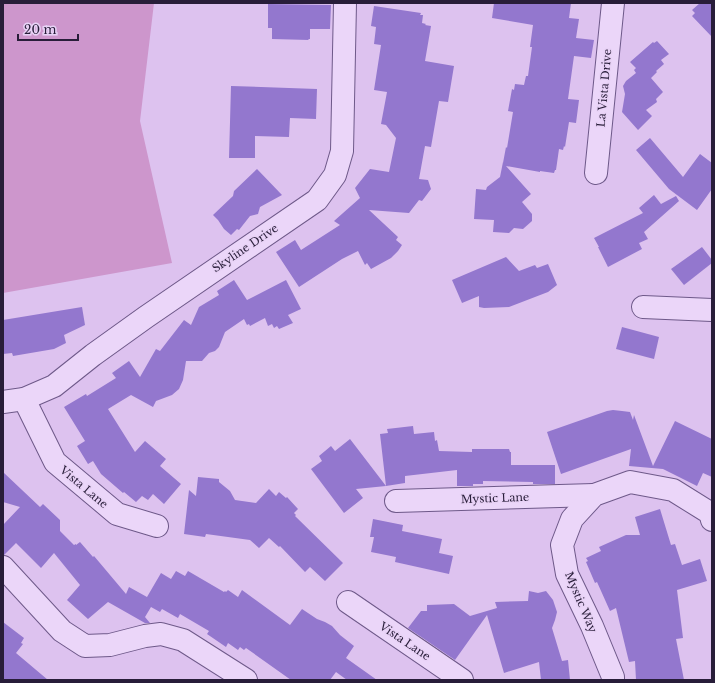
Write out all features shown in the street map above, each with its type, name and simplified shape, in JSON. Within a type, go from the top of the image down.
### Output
[{"type":"street","name":"Skyline Drive","points":[[3,402],[24,399],[54,386],[93,355],[146,317],[316,200],[335,175],[342,152],[346,3]]},
{"type":"street","name":"La Vista Drive","points":[[596,173],[613,3]]},
{"type":"street","points":[[643,307],[712,310]]},
{"type":"street","name":"Vista Lane","points":[[24,399],[55,462],[117,514],[157,526]]},
{"type":"street","name":"Mystic Way","points":[[613,680],[592,626],[567,574],[562,545],[572,519],[594,495],[630,482],[673,490],[710,513],[712,520]]},
{"type":"street","name":"Mystic Lane","points":[[396,501],[594,495]]},
{"type":"street","points":[[3,568],[62,631],[85,646],[110,646],[145,636],[161,634],[183,640],[246,680]]},
{"type":"street","name":"Vista Lane","points":[[348,602],[462,680]]},
{"type":"shaded area","points":[[3,3],[154,3],[140,121],[172,263],[3,293]]},
{"type":"building","points":[[494,3],[571,3],[569,18],[579,19],[576,38],[594,40],[591,58],[574,56],[568,99],[579,100],[576,123],[569,122],[565,147],[564,146],[563,150],[559,149],[556,170],[554,173],[506,166],[531,194],[522,202],[532,214],[532,221],[523,229],[514,228],[509,233],[493,232],[494,220],[474,219],[476,189],[486,190],[487,187],[500,177],[513,112],[508,111],[512,89],[514,90],[515,84],[524,85],[526,76],[528,76],[533,25],[492,18]]},
{"type":"building","points":[[700,3],[712,3],[712,37],[692,16],[695,13],[692,10]]},
{"type":"building","points":[[268,4],[331,5],[330,29],[310,29],[309,40],[272,39],[272,28],[268,28]]},
{"type":"building","points":[[374,6],[421,13],[420,15],[423,15],[422,23],[431,26],[425,61],[454,66],[448,102],[439,101],[431,147],[425,146],[419,179],[428,180],[431,189],[422,201],[419,200],[409,213],[369,210],[398,237],[396,240],[402,245],[391,258],[371,269],[367,263],[365,265],[358,251],[342,259],[299,287],[276,252],[295,240],[301,250],[340,225],[334,221],[360,198],[355,188],[370,169],[389,172],[396,138],[386,125],[381,124],[387,92],[374,90],[381,45],[374,44],[376,27],[371,26]]},
{"type":"building","points":[[657,41],[669,54],[661,60],[664,64],[651,78],[663,92],[656,99],[657,102],[646,110],[652,116],[638,130],[622,112],[625,94],[623,86],[626,81],[636,73],[634,70],[636,68],[630,62],[653,42],[654,43]]},
{"type":"building","points":[[231,86],[317,89],[316,119],[290,118],[289,137],[255,136],[255,158],[229,158]]},
{"type":"building","points":[[650,138],[683,177],[700,154],[712,163],[712,189],[697,210],[669,189],[636,150]]},
{"type":"building","points":[[257,169],[282,195],[260,207],[258,214],[250,216],[239,230],[237,229],[231,235],[213,215],[233,196],[234,191]]},
{"type":"building","points":[[654,195],[661,204],[676,196],[679,201],[644,232],[648,239],[639,243],[642,249],[608,267],[594,238],[643,213],[639,208]]},
{"type":"building","points":[[702,247],[712,260],[712,263],[684,285],[671,269]]},
{"type":"building","points":[[506,257],[519,271],[535,265],[537,268],[548,264],[557,285],[548,292],[509,307],[479,307],[479,296],[462,303],[452,280]]},
{"type":"building","points":[[234,280],[247,300],[286,280],[301,309],[288,315],[293,323],[279,329],[277,326],[274,328],[272,324],[268,326],[265,318],[250,326],[249,324],[247,325],[244,319],[225,332],[219,347],[215,351],[209,353],[202,361],[186,361],[183,380],[179,389],[172,395],[156,401],[153,407],[131,395],[108,409],[135,452],[145,441],[166,459],[160,466],[181,484],[164,504],[153,494],[148,500],[142,496],[136,502],[101,474],[93,461],[88,464],[77,446],[85,441],[64,407],[86,394],[87,396],[116,378],[112,373],[129,361],[140,377],[156,349],[160,351],[184,320],[191,325],[199,307],[219,295],[217,291]]},
{"type":"building","points":[[82,307],[85,325],[64,335],[66,343],[54,349],[13,356],[12,353],[3,354],[3,320]]},
{"type":"building","points":[[622,327],[659,337],[654,359],[616,349]]},
{"type":"building","points":[[613,410],[630,412],[633,420],[634,415],[653,466],[675,421],[712,439],[712,477],[703,473],[697,486],[663,469],[629,466],[631,449],[561,474],[547,432]]},
{"type":"building","points":[[413,426],[414,434],[434,432],[435,441],[437,440],[439,451],[472,452],[472,449],[509,449],[511,452],[511,465],[555,465],[555,484],[483,481],[483,484],[473,484],[473,486],[457,486],[457,470],[405,476],[405,483],[386,486],[380,434],[388,433],[387,429]]},
{"type":"building","points":[[350,439],[386,486],[356,489],[363,498],[344,513],[311,469],[322,461],[319,456],[331,446],[335,451]]},
{"type":"building","points":[[3,472],[40,507],[43,504],[60,520],[60,531],[74,545],[80,542],[93,557],[94,556],[126,594],[129,587],[147,597],[161,573],[171,579],[176,571],[185,576],[188,571],[224,592],[228,590],[238,597],[242,590],[290,625],[302,609],[317,619],[332,626],[340,635],[354,646],[346,658],[377,680],[347,680],[336,672],[330,680],[291,680],[246,648],[244,650],[240,647],[238,650],[228,643],[226,647],[207,634],[209,631],[180,614],[178,618],[162,609],[160,612],[151,607],[145,617],[150,623],[145,623],[108,602],[88,619],[67,600],[80,585],[54,553],[41,568],[16,543],[3,555],[3,525],[20,507],[3,502]]},
{"type":"building","points":[[198,477],[219,479],[219,482],[230,491],[235,500],[256,503],[269,489],[276,496],[279,492],[286,498],[287,497],[298,509],[294,513],[296,515],[295,516],[343,563],[325,581],[310,567],[305,572],[280,546],[279,547],[269,538],[259,548],[250,540],[206,534],[205,537],[184,534],[189,490],[196,496]]},
{"type":"building","points":[[660,509],[671,545],[675,544],[682,565],[700,559],[707,581],[677,590],[683,638],[676,639],[684,680],[636,680],[635,661],[629,662],[616,608],[610,611],[597,582],[595,583],[586,562],[588,561],[586,558],[601,551],[599,547],[626,535],[640,535],[635,517]]},
{"type":"building","points":[[373,519],[403,525],[402,531],[442,539],[439,553],[453,556],[449,574],[395,562],[396,557],[371,552],[374,537],[370,537]]},
{"type":"building","points":[[529,591],[538,593],[546,591],[553,600],[557,612],[552,628],[562,661],[568,660],[570,680],[541,680],[539,662],[504,673],[487,615],[455,660],[408,628],[421,611],[427,611],[427,605],[454,604],[470,616],[497,608],[495,602],[528,601]]},
{"type":"building","points":[[3,622],[24,638],[21,643],[23,644],[16,653],[48,680],[3,680]]}]
